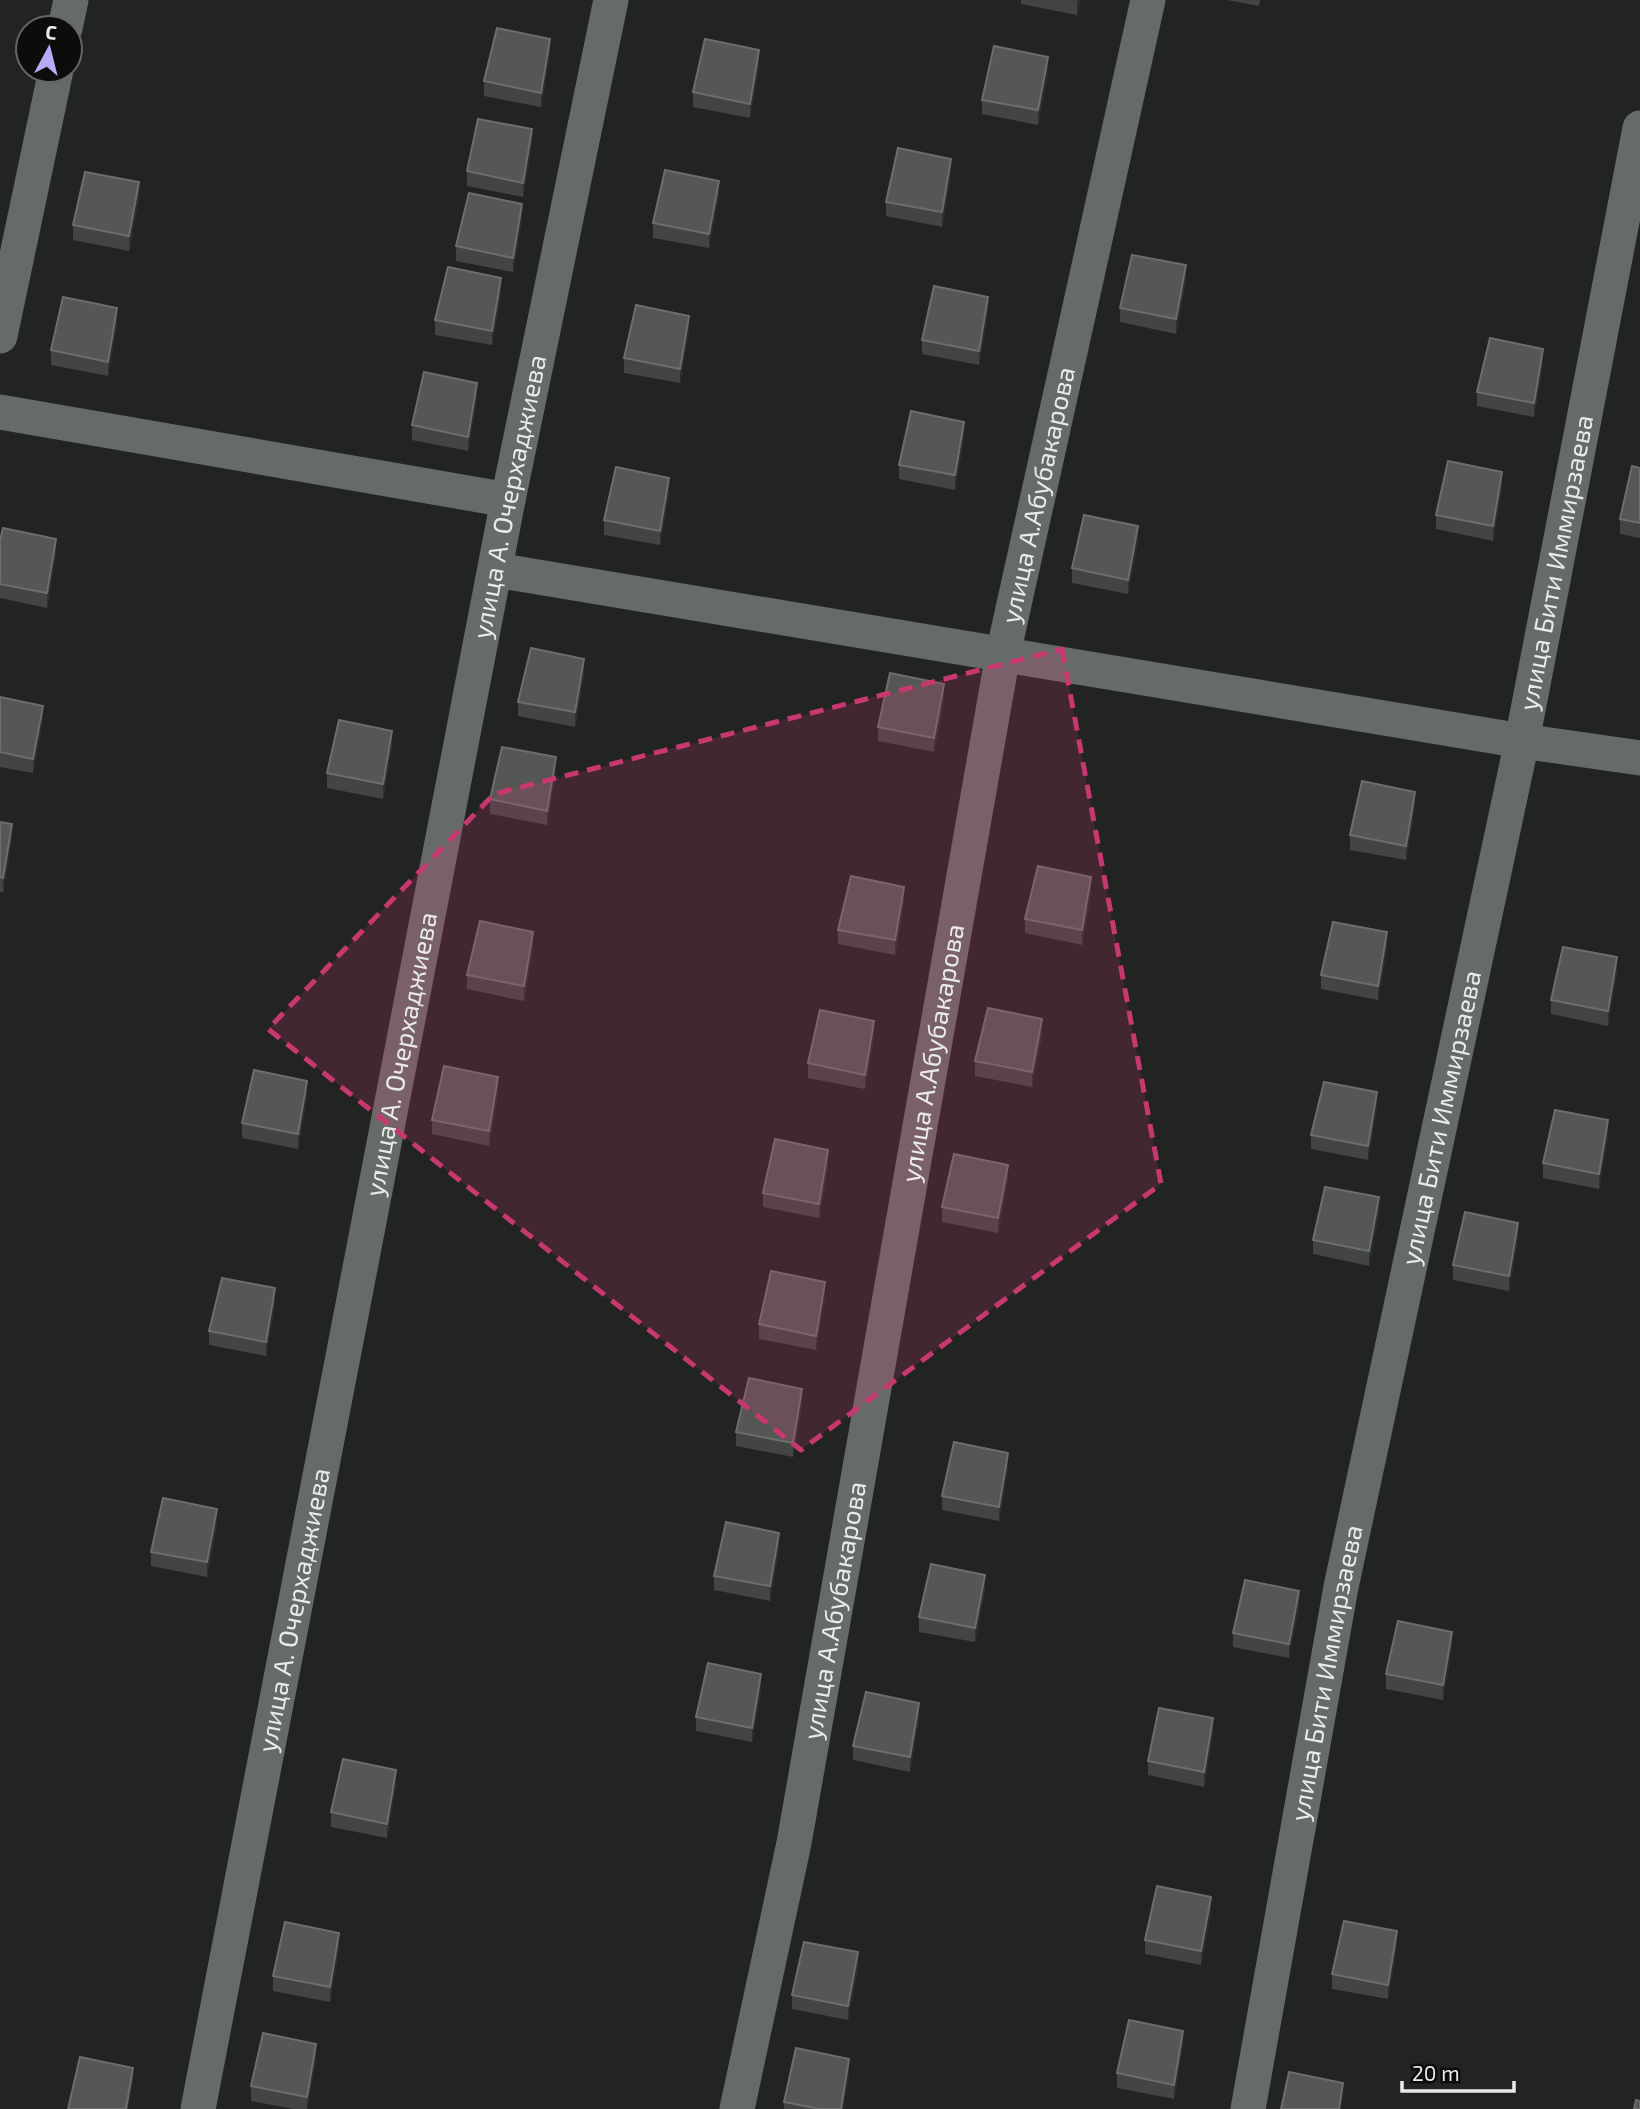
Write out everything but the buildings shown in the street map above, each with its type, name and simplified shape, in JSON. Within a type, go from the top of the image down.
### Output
[{"type":"street","name":"улица А. Очерхаджиева","points":[[198,2109],[508,500],[611,0]]},
{"type":"street","name":"улица А.Абубакарова","points":[[737,2109],[794,1843],[1003,654],[1149,0]]},
{"type":"street","points":[[0,336],[53,84]]},
{"type":"street","name":"улица Бити Иммирзаева","points":[[1248,2109],[1341,1587],[1521,741],[1640,128]]},
{"type":"street","points":[[0,412],[508,500]]},
{"type":"street","points":[[496,570],[1521,741],[1640,758]]},
{"type":"highlighted area","points":[[1062,649],[1161,1184],[801,1450],[268,1029],[494,794]]}]
